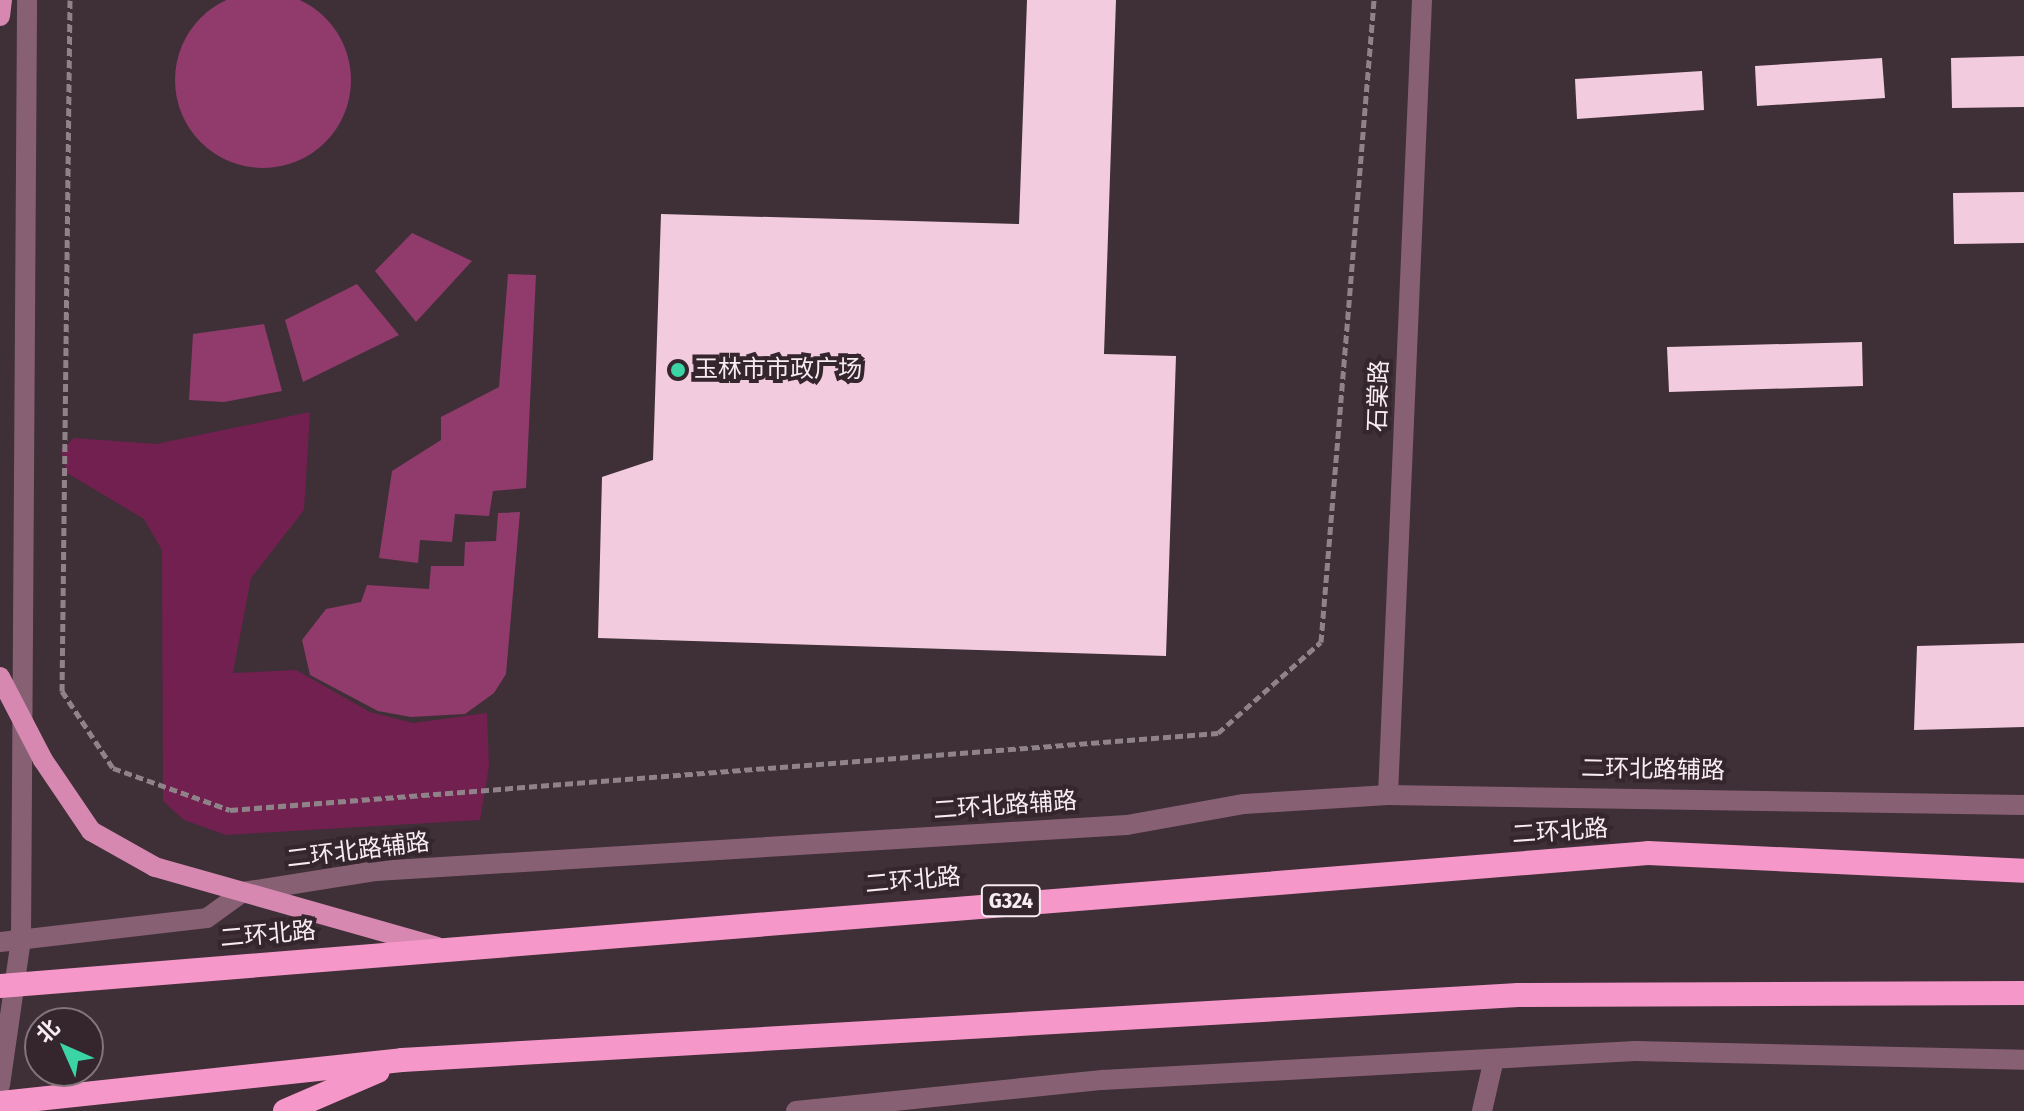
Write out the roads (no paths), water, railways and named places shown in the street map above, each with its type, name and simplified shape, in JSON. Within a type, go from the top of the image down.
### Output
[{"type":"highway","name":"二环北路","points":[[7,985],[1648,853],[2024,871]]},
{"type":"highway","points":[[0,1103],[402,1060],[1518,995],[2024,993]]},
{"type":"highway","points":[[285,1111],[402,1060]]},
{"type":"main road","points":[[0,16],[2,0]]},
{"type":"main road","points":[[0,677],[20,719],[91,831],[155,867],[440,949]]},
{"type":"street","points":[[0,1085],[20,719],[27,0]]},
{"type":"street","name":"石棠路","points":[[1388,795],[1422,0]]},
{"type":"street","name":"二环北路辅路","points":[[10,941],[207,918],[243,892],[376,871],[1127,825],[1244,804],[1388,795],[2024,805]]},
{"type":"street","points":[[796,1111],[1102,1080],[1635,1051],[2024,1060]]},
{"type":"street","points":[[1482,1111],[1494,1059]]},
{"type":"place","name":"玉林市市政广场","points":[[678,370]]}]
